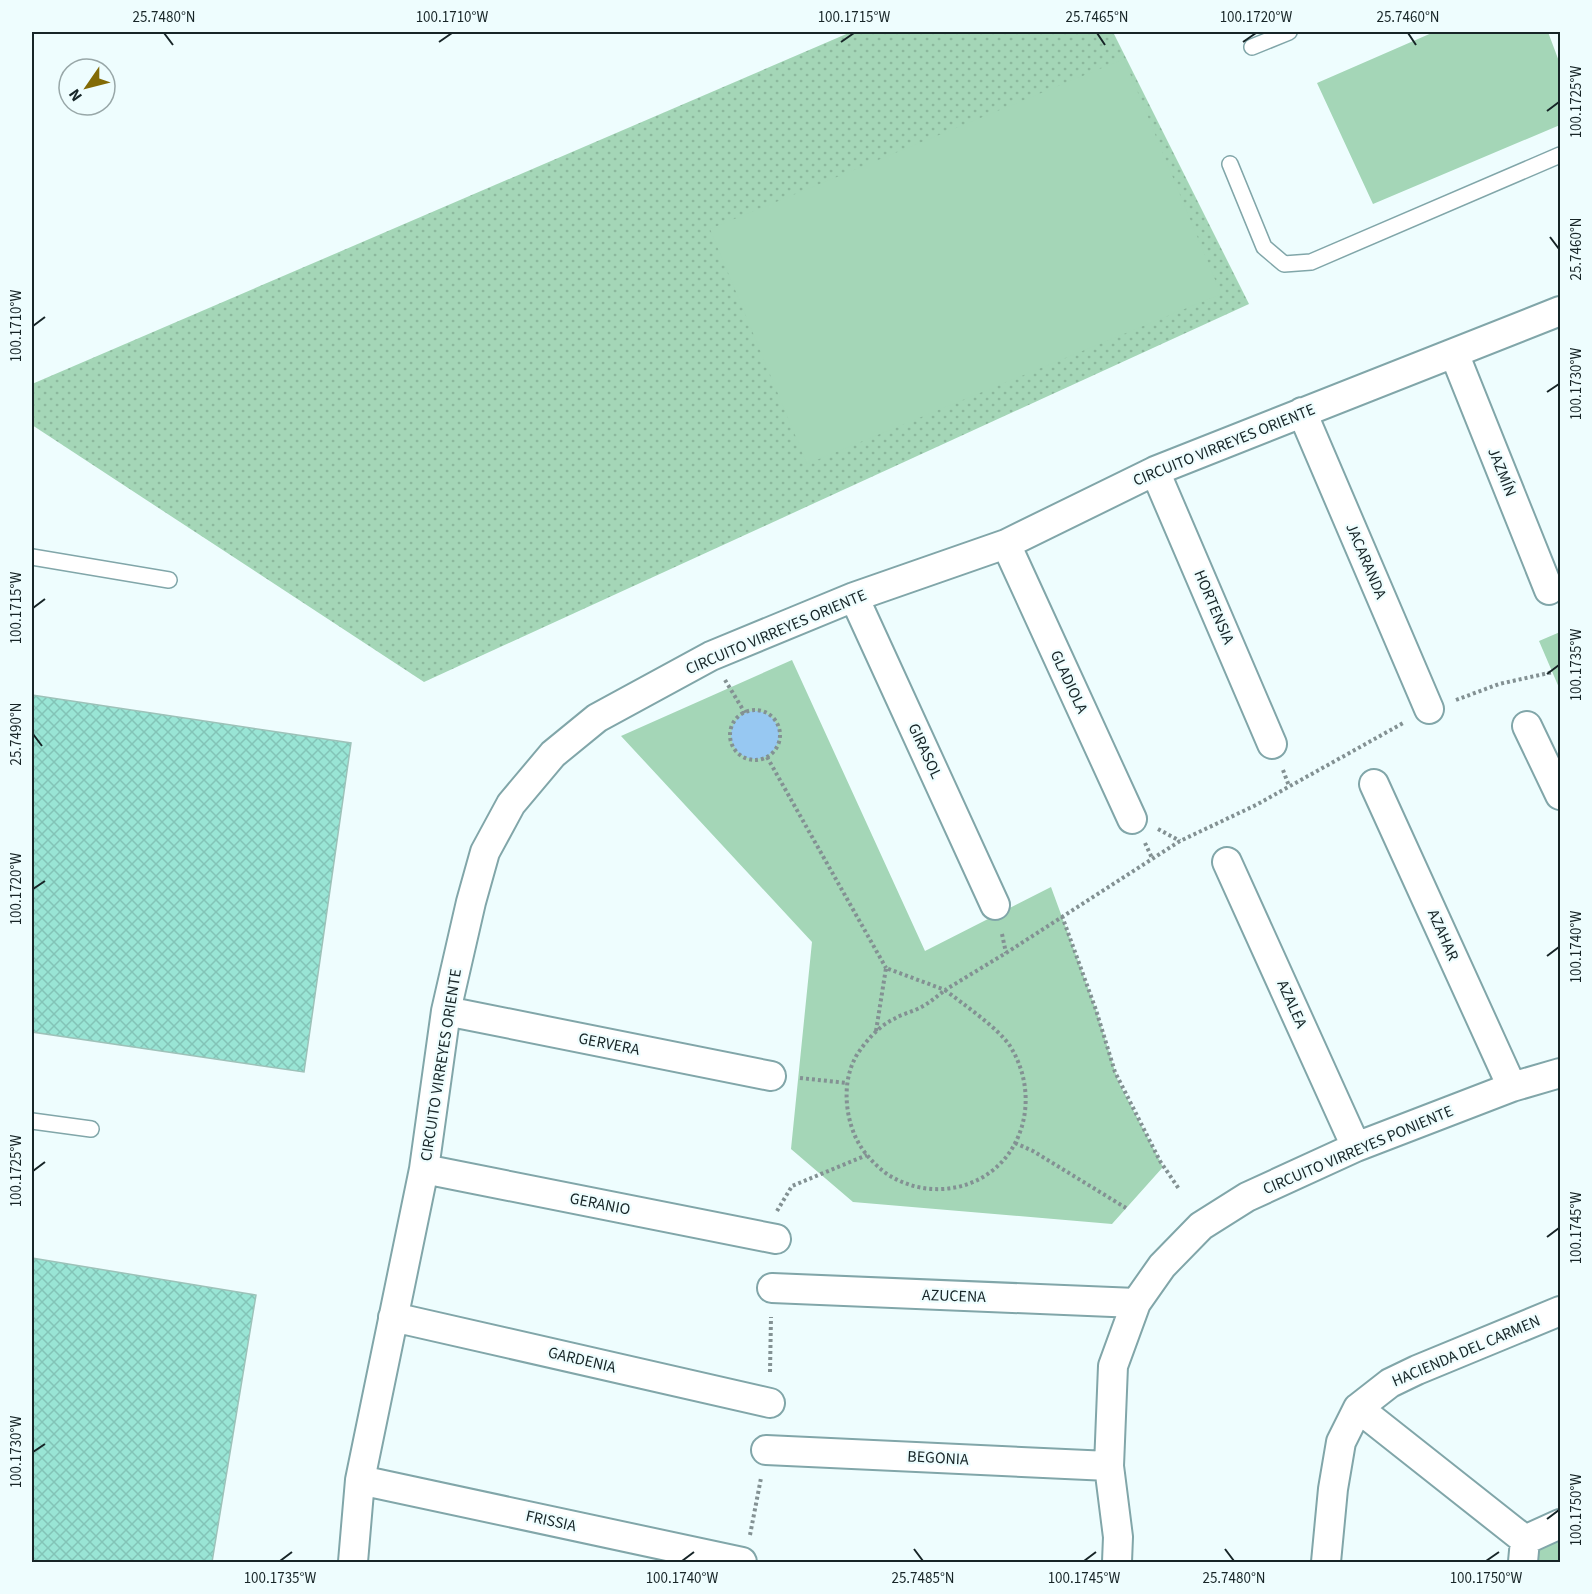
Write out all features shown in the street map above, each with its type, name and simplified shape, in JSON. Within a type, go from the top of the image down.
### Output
[{"type":"street","name":"CIRCUITO VIRREYES ORIENTE","points":[[353,1563],[360,1480],[424,1169],[446,1011],[471,902],[486,852],[511,804],[553,754],[597,718],[711,656],[855,597],[1006,544],[1155,471],[1560,311]]},
{"type":"street","name":"JAZMÍN","points":[[1454,353],[1549,591]]},
{"type":"street","name":"JACARANDA","points":[[1302,412],[1429,710]]},
{"type":"street","name":"HORTENSIA","points":[[1155,471],[1272,744]]},
{"type":"street","name":"GLADIOLA","points":[[1006,544],[1132,819]]},
{"type":"street","name":"GIRASOL","points":[[855,597],[995,905]]},
{"type":"street","points":[[1527,726],[1560,795]]},
{"type":"street","name":"AZAHAR","points":[[1374,784],[1512,1087]]},
{"type":"street","name":"AZALEA","points":[[1227,862],[1356,1147]]},
{"type":"street","name":"GERVERA","points":[[446,1011],[771,1076]]},
{"type":"street","name":"CIRCUITO VIRREYES PONIENTE","points":[[1117,1563],[1118,1537],[1109,1466],[1113,1366],[1136,1303],[1162,1266],[1201,1226],[1247,1197],[1356,1147],[1512,1087],[1560,1073]]},
{"type":"street","name":"GERANIO","points":[[424,1169],[776,1239]]},
{"type":"street","name":"AZUCENA","points":[[772,1288],[1136,1303]]},
{"type":"street","name":"HACIENDA DEL CARMEN","points":[[1326,1563],[1333,1489],[1341,1442],[1358,1408],[1390,1383],[1417,1370],[1560,1311]]},
{"type":"street","name":"GARDENIA","points":[[393,1317],[770,1403]]},
{"type":"street","points":[[1358,1408],[1524,1551],[1560,1524]]},
{"type":"street","name":"BEGONIA","points":[[766,1450],[1109,1466]]},
{"type":"street","name":"FRISSIA","points":[[360,1480],[742,1562]]},
{"type":"lane","points":[[1252,47],[1289,32]]},
{"type":"lane","points":[[1230,164],[1264,247],[1284,264],[1311,262],[1560,155]]},
{"type":"lane","points":[[32,558],[169,580]]},
{"type":"lane","points":[[32,1121],[91,1129]]},
{"type":"path","points":[[886,969],[945,990],[1009,1044],[1023,1071],[1027,1101],[1022,1130],[1008,1156],[985,1176],[958,1188],[928,1190],[899,1182],[874,1165],[856,1141],[847,1113],[847,1083],[857,1054],[876,1031],[894,1018],[930,1003],[945,990],[1180,841],[1256,805],[1429,710],[1498,684],[1553,672]]},
{"type":"path","points":[[754,710],[762,711],[776,721],[780,737],[774,752],[767,757],[751,760],[737,753],[730,738],[733,722],[738,716],[754,710]]},
{"type":"path","points":[[767,757],[886,969],[876,1031]]},
{"type":"path","points":[[1062,916],[1096,1010],[1115,1072],[1160,1161],[1179,1189]]},
{"type":"path","points":[[771,1076],[847,1083]]},
{"type":"path","points":[[1015,1143],[1033,1151],[1126,1208]]},
{"type":"path","points":[[776,1239],[776,1213],[792,1185],[867,1155]]},
{"type":"path","points":[[770,1403],[772,1288]]},
{"type":"path","points":[[742,1562],[749,1541],[766,1450]]},
{"type":"green space","points":[[851,32],[1113,32],[1249,304],[424,682],[32,425],[32,384]]},
{"type":"green space","points":[[1434,32],[1548,32],[1560,64],[1560,125],[1373,204],[1317,83]]},
{"type":"green space","points":[[1124,59],[1221,294],[807,464],[710,229]]},
{"type":"green space","points":[[1560,632],[1560,690],[1539,641]]},
{"type":"green space","points":[[792,660],[925,951],[1051,887],[1096,1010],[1118,1081],[1163,1167],[1112,1224],[853,1202],[791,1149],[812,942],[621,736]]},
{"type":"green space","points":[[1560,1538],[1560,1562],[1533,1562],[1533,1550]]},
{"type":"water","points":[[750,711],[760,711],[772,718],[779,730],[779,740],[772,752],[760,759],[750,759],[735,748],[731,740],[731,730],[742,715]]},
{"type":"building","points":[[32,695],[351,743],[304,1072],[32,1032]]},
{"type":"building","points":[[32,1258],[256,1295],[212,1562],[32,1562]]}]
